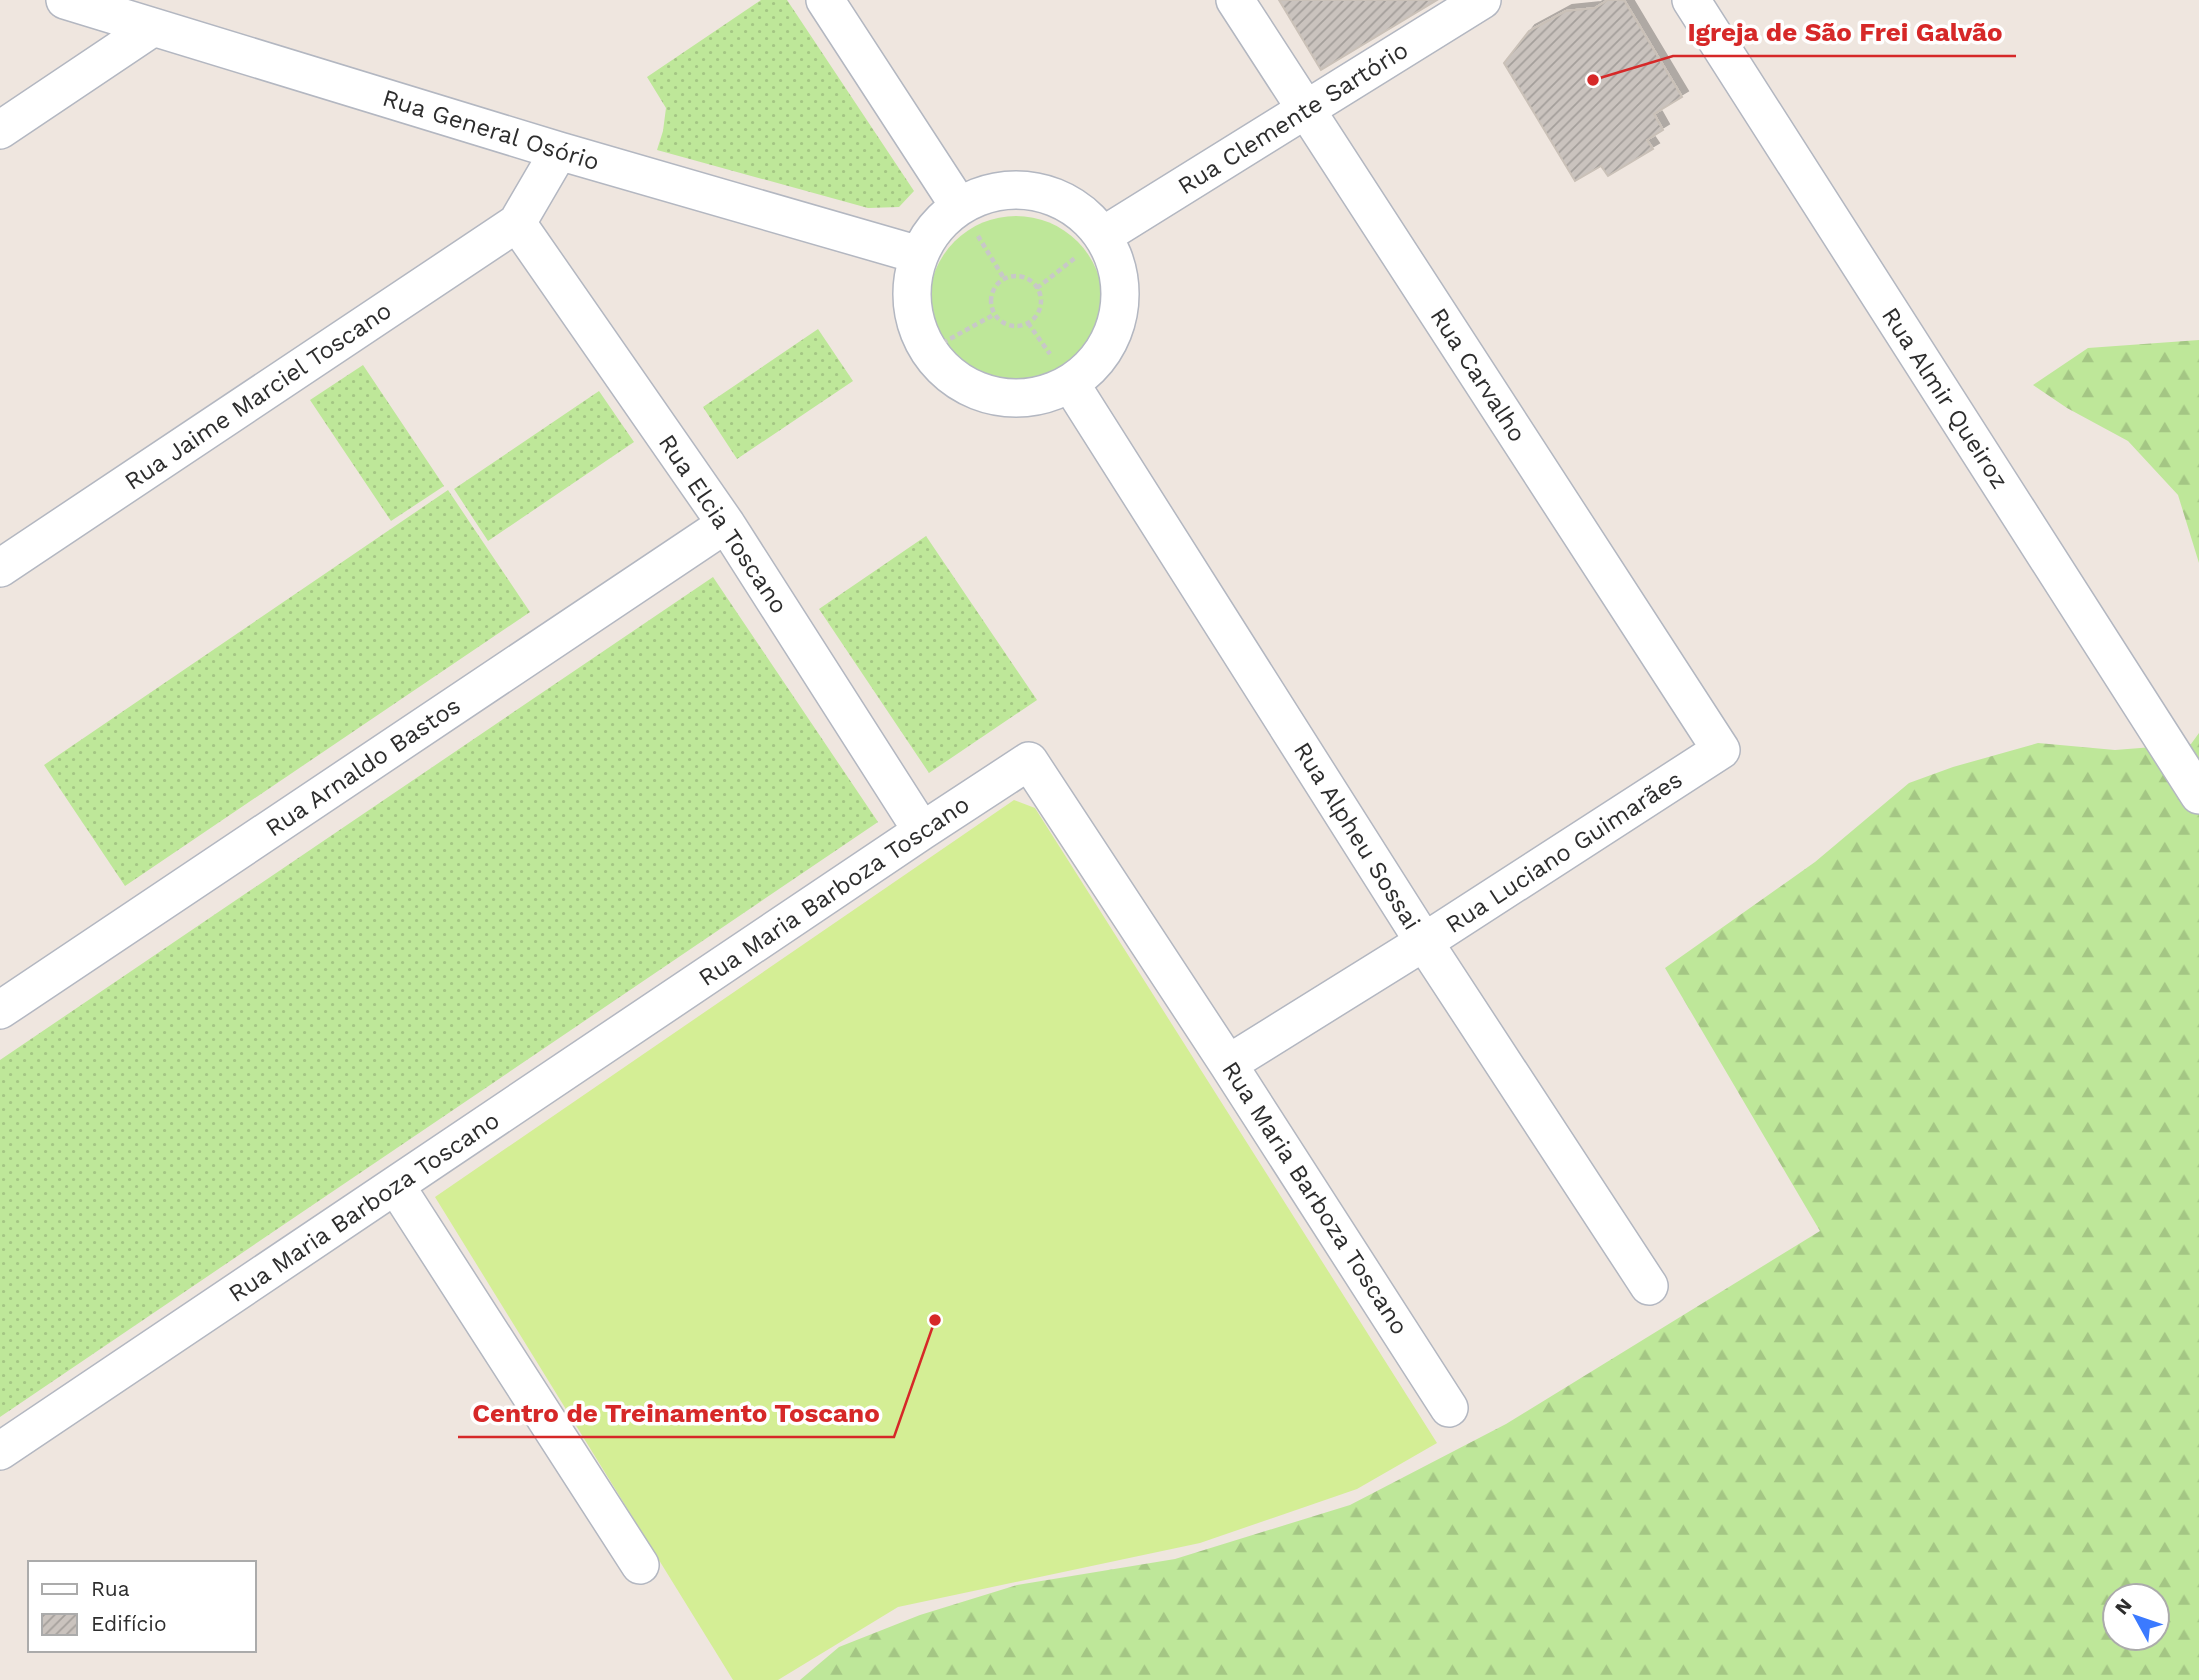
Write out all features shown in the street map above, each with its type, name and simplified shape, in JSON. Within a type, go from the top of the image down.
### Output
[{"type":"street","name":"Rua General Osório","points":[[65,0],[559,151],[919,255]]},
{"type":"street","points":[[825,0],[959,206]]},
{"type":"street","name":"Rua Carvalho","points":[[1235,0],[1721,750]]},
{"type":"street","name":"Rua Clemente Sartório","points":[[1104,236],[1482,0]]},
{"type":"street","name":"Rua Almir Queiroz","points":[[1691,0],[2199,795]]},
{"type":"street","points":[[0,130],[152,28]]},
{"type":"street","points":[[517,223],[559,151]]},
{"type":"street","points":[[1010,189],[1038,191],[1063,199],[1086,215],[1104,236],[1114,257],[1120,280],[1121,304],[1105,350],[1089,368],[1070,383],[1049,393],[1027,398],[1004,398],[981,393],[961,383],[943,369],[928,351],[917,328],[912,304],[912,279],[919,255],[929,236],[942,219],[959,206],[984,194],[1010,189]]},
{"type":"street","name":"Rua Elcia Toscano","points":[[517,223],[726,524],[922,831]]},
{"type":"street","name":"Rua Jaime Marciel Toscano","points":[[0,568],[517,223]]},
{"type":"street","name":"Rua Alpheu Sossai","points":[[1070,383],[1424,942],[1649,1286]]},
{"type":"street","name":"Rua Arnaldo Bastos","points":[[0,1010],[726,524]]},
{"type":"street","name":"Rua Luciano Guimarães","points":[[1228,1064],[1424,942],[1721,750]]},
{"type":"street","name":"Rua Maria Barboza Toscano","points":[[0,1451],[1029,761],[1449,1408]]},
{"type":"street","points":[[396,1186],[640,1565]]},
{"type":"path","points":[[959,206],[1005,280]]},
{"type":"path","points":[[1037,288],[1104,236]]},
{"type":"path","points":[[1014,276],[1022,277],[1037,288],[1041,301],[1040,309],[1028,323],[1014,326],[1006,324],[995,314],[992,306],[994,290],[1005,280],[1014,276]]},
{"type":"path","points":[[928,351],[995,314]]},
{"type":"green space","points":[[761,0],[787,0],[914,191],[899,207],[868,208],[657,150],[666,108],[647,77]]},
{"type":"green space","points":[[1016,216],[1049,222],[1078,241],[1097,270],[1103,303],[1097,336],[1078,365],[1049,384],[1016,390],[983,384],[954,365],[935,336],[929,303],[935,270],[954,241],[983,222]]},
{"type":"green space","points":[[818,329],[853,381],[737,459],[703,407]]},
{"type":"green space","points":[[2199,340],[2199,563],[2178,495],[2128,441],[2067,408],[2033,385],[2088,348]]},
{"type":"green space","points":[[363,365],[444,486],[391,521],[310,400]]},
{"type":"green space","points":[[599,391],[634,442],[488,541],[454,489]]},
{"type":"green space","points":[[448,490],[530,612],[125,886],[44,765]]},
{"type":"green space","points":[[926,536],[1037,700],[929,773],[819,609]]},
{"type":"green space","points":[[713,577],[878,822],[0,1417],[0,1060]]},
{"type":"green space","points":[[2199,733],[2199,1680],[800,1680],[839,1647],[920,1615],[1017,1585],[1175,1559],[1350,1505],[1506,1424],[1820,1231],[1665,968],[1815,862],[1909,783],[1953,767],[2038,743],[2115,750],[2191,744]]},
{"type":"green space","points":[[1014,800],[1035,808],[1437,1443],[1357,1489],[1200,1543],[898,1607],[778,1680],[733,1680],[435,1197]]},
{"type":"building","points":[[1279,0],[1437,0],[1321,70]]},
{"type":"building","points":[[1608,0],[1624,0],[1682,97],[1654,114],[1663,130],[1647,140],[1653,149],[1608,176],[1601,166],[1575,181],[1504,63],[1529,31],[1566,11],[1595,8]]},
{"type":"place","name":"Igreja de São Frei Galvão","points":[[1593,80]]},
{"type":"place","name":"Centro de Treinamento Toscano","points":[[935,1320]]}]
